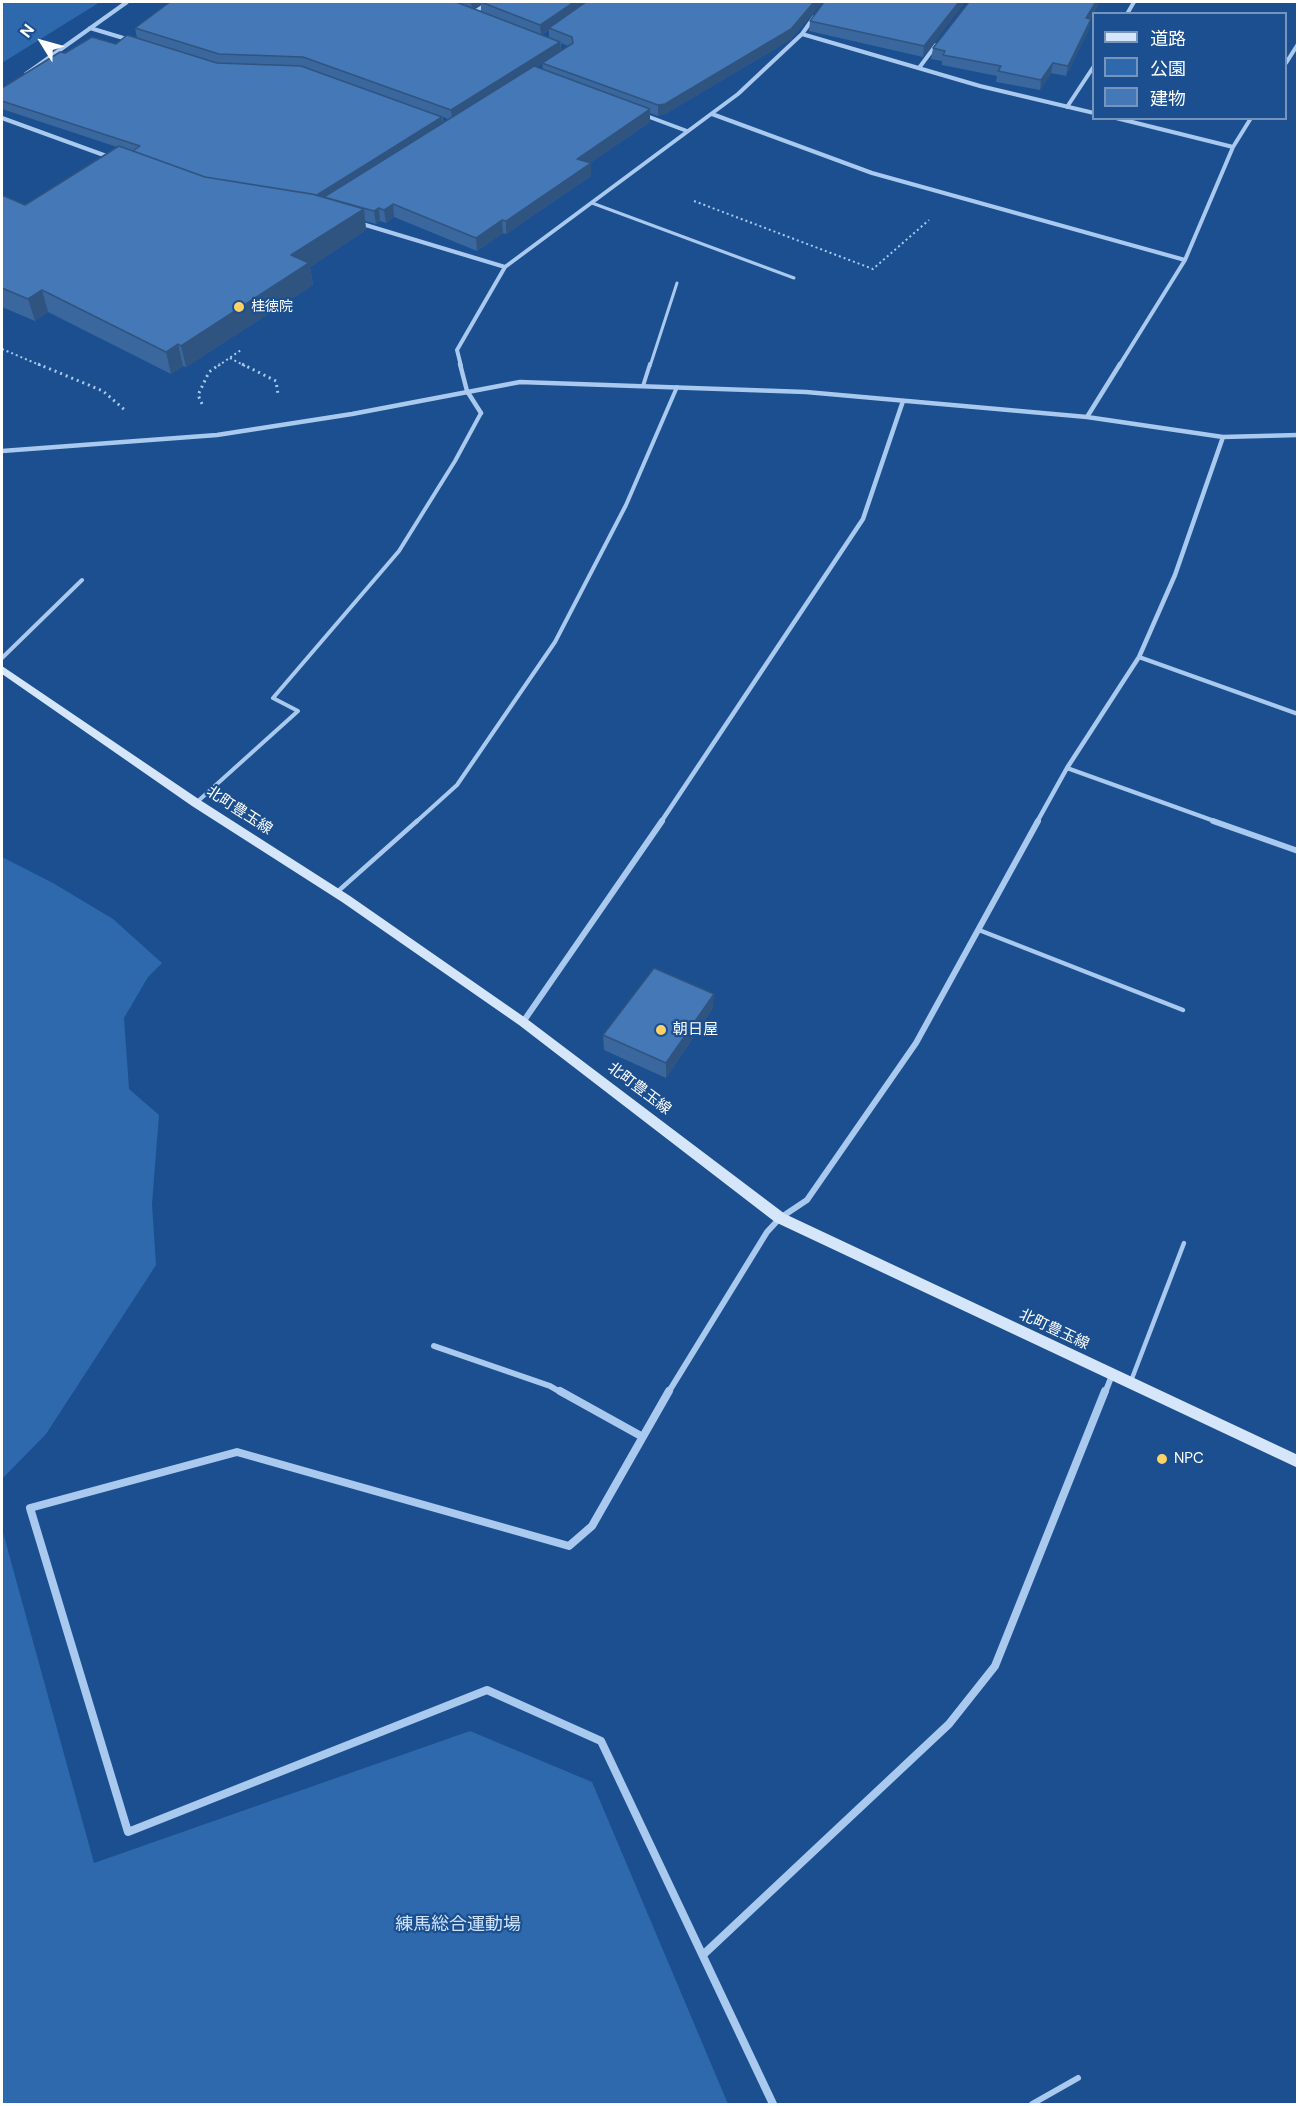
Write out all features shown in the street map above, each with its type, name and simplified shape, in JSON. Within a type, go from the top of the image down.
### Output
[{"type":"main road","name":"北町豊玉線","points":[[2,669],[195,803],[336,893],[523,1022],[780,1218],[1298,1462]]},
{"type":"street","points":[[19,79],[127,2]]},
{"type":"street","points":[[473,13],[490,2]]},
{"type":"street","points":[[464,9],[483,17]]},
{"type":"street","points":[[482,413],[467,391],[457,350],[505,267],[738,94],[802,34],[819,10]]},
{"type":"street","points":[[90,27],[133,41]]},
{"type":"street","points":[[802,34],[919,68],[1092,113]]},
{"type":"street","points":[[919,68],[940,39]]},
{"type":"street","points":[[1287,61],[1298,44]]},
{"type":"street","points":[[1067,107],[1092,69]]},
{"type":"street","points":[[712,114],[872,173],[1185,260]]},
{"type":"street","points":[[643,115],[687,131]]},
{"type":"street","points":[[2,118],[123,162]]},
{"type":"street","points":[[1124,120],[1233,147]]},
{"type":"street","points":[[1087,417],[1185,260],[1233,147],[1250,120]]},
{"type":"street","points":[[348,220],[505,267]]},
{"type":"street","points":[[2,451],[217,435],[352,414],[520,382],[807,392],[1087,417],[1223,437],[1298,435]]},
{"type":"street","points":[[523,1022],[579,944],[863,519],[903,401]]},
{"type":"street","points":[[773,2104],[704,1954],[601,1741],[487,1690],[128,1832],[30,1508],[237,1452],[569,1546],[592,1526],[641,1436],[767,1232],[780,1218],[807,1200],[909,1053],[979,930],[1066,768],[1139,657],[1175,575],[1223,437]]},
{"type":"street","points":[[1139,657],[1298,714]]},
{"type":"street","points":[[1066,768],[1298,851]]},
{"type":"street","points":[[434,1346],[550,1386],[641,1436]]},
{"type":"street","points":[[704,1954],[949,1724],[995,1666],[1112,1375]]},
{"type":"lane","points":[[592,203],[794,278]]},
{"type":"lane","points":[[643,386],[677,283]]},
{"type":"lane","points":[[336,893],[456,786],[555,642],[626,505],[677,387]]},
{"type":"lane","points":[[195,803],[298,711],[273,698],[399,551],[455,462],[482,413]]},
{"type":"lane","points":[[2,658],[82,580]]},
{"type":"lane","points":[[979,930],[1183,1010]]},
{"type":"lane","points":[[1130,1383],[1184,1244]]},
{"type":"lane","points":[[1032,2104],[1078,2079]]},
{"type":"path","points":[[694,201],[873,269],[956,196]]},
{"type":"path","points":[[2,349],[103,391],[158,439]]},
{"type":"path","points":[[217,435],[198,395],[209,372],[241,350]]},
{"type":"path","points":[[230,358],[276,381],[282,425]]},
{"type":"green space","points":[[2,2],[100,2],[2,63]]},
{"type":"green space","points":[[2,857],[53,883],[113,919],[162,963],[148,977],[124,1018],[129,1089],[159,1115],[152,1204],[156,1265],[46,1434],[2,1479]]},
{"type":"green space","name":"練馬総合運動場","points":[[2,1529],[94,1863],[470,1731],[592,1782],[728,2104],[2,2104]]},
{"type":"building","points":[[170,2],[456,2],[560,42],[451,110],[303,57],[219,54],[135,28]]},
{"type":"building","points":[[481,2],[574,2],[540,25]]},
{"type":"building","points":[[586,2],[814,2],[791,29],[665,104],[658,105],[542,63],[573,43],[572,37],[549,28]]},
{"type":"building","points":[[824,2],[959,2],[924,46],[810,21]]},
{"type":"building","points":[[969,2],[1096,2],[1086,18],[1091,19],[1068,66],[1053,63],[1041,80],[998,71],[1001,66],[943,55],[945,51],[933,48]]},
{"type":"building","points":[[127,35],[217,63],[301,66],[442,117],[317,195],[205,177],[133,151],[140,146],[2,101],[2,88],[60,52],[65,53],[92,37],[116,44]]},
{"type":"building","points":[[534,66],[650,109],[577,159],[591,163],[506,221],[502,220],[476,238],[393,204],[384,210],[379,208],[374,211],[324,197]]},
{"type":"building","points":[[119,146],[205,177],[312,194],[364,209],[291,255],[309,263],[181,346],[178,344],[166,352],[42,290],[28,299],[2,288],[2,195],[25,205]]},
{"type":"building","points":[[654,968],[714,994],[666,1063],[603,1035]]},
{"type":"place","name":"桂徳院","points":[[239,307]]},
{"type":"place","name":"朝日屋","points":[[661,1030]]},
{"type":"place","name":"NPC","points":[[1162,1459]]}]
